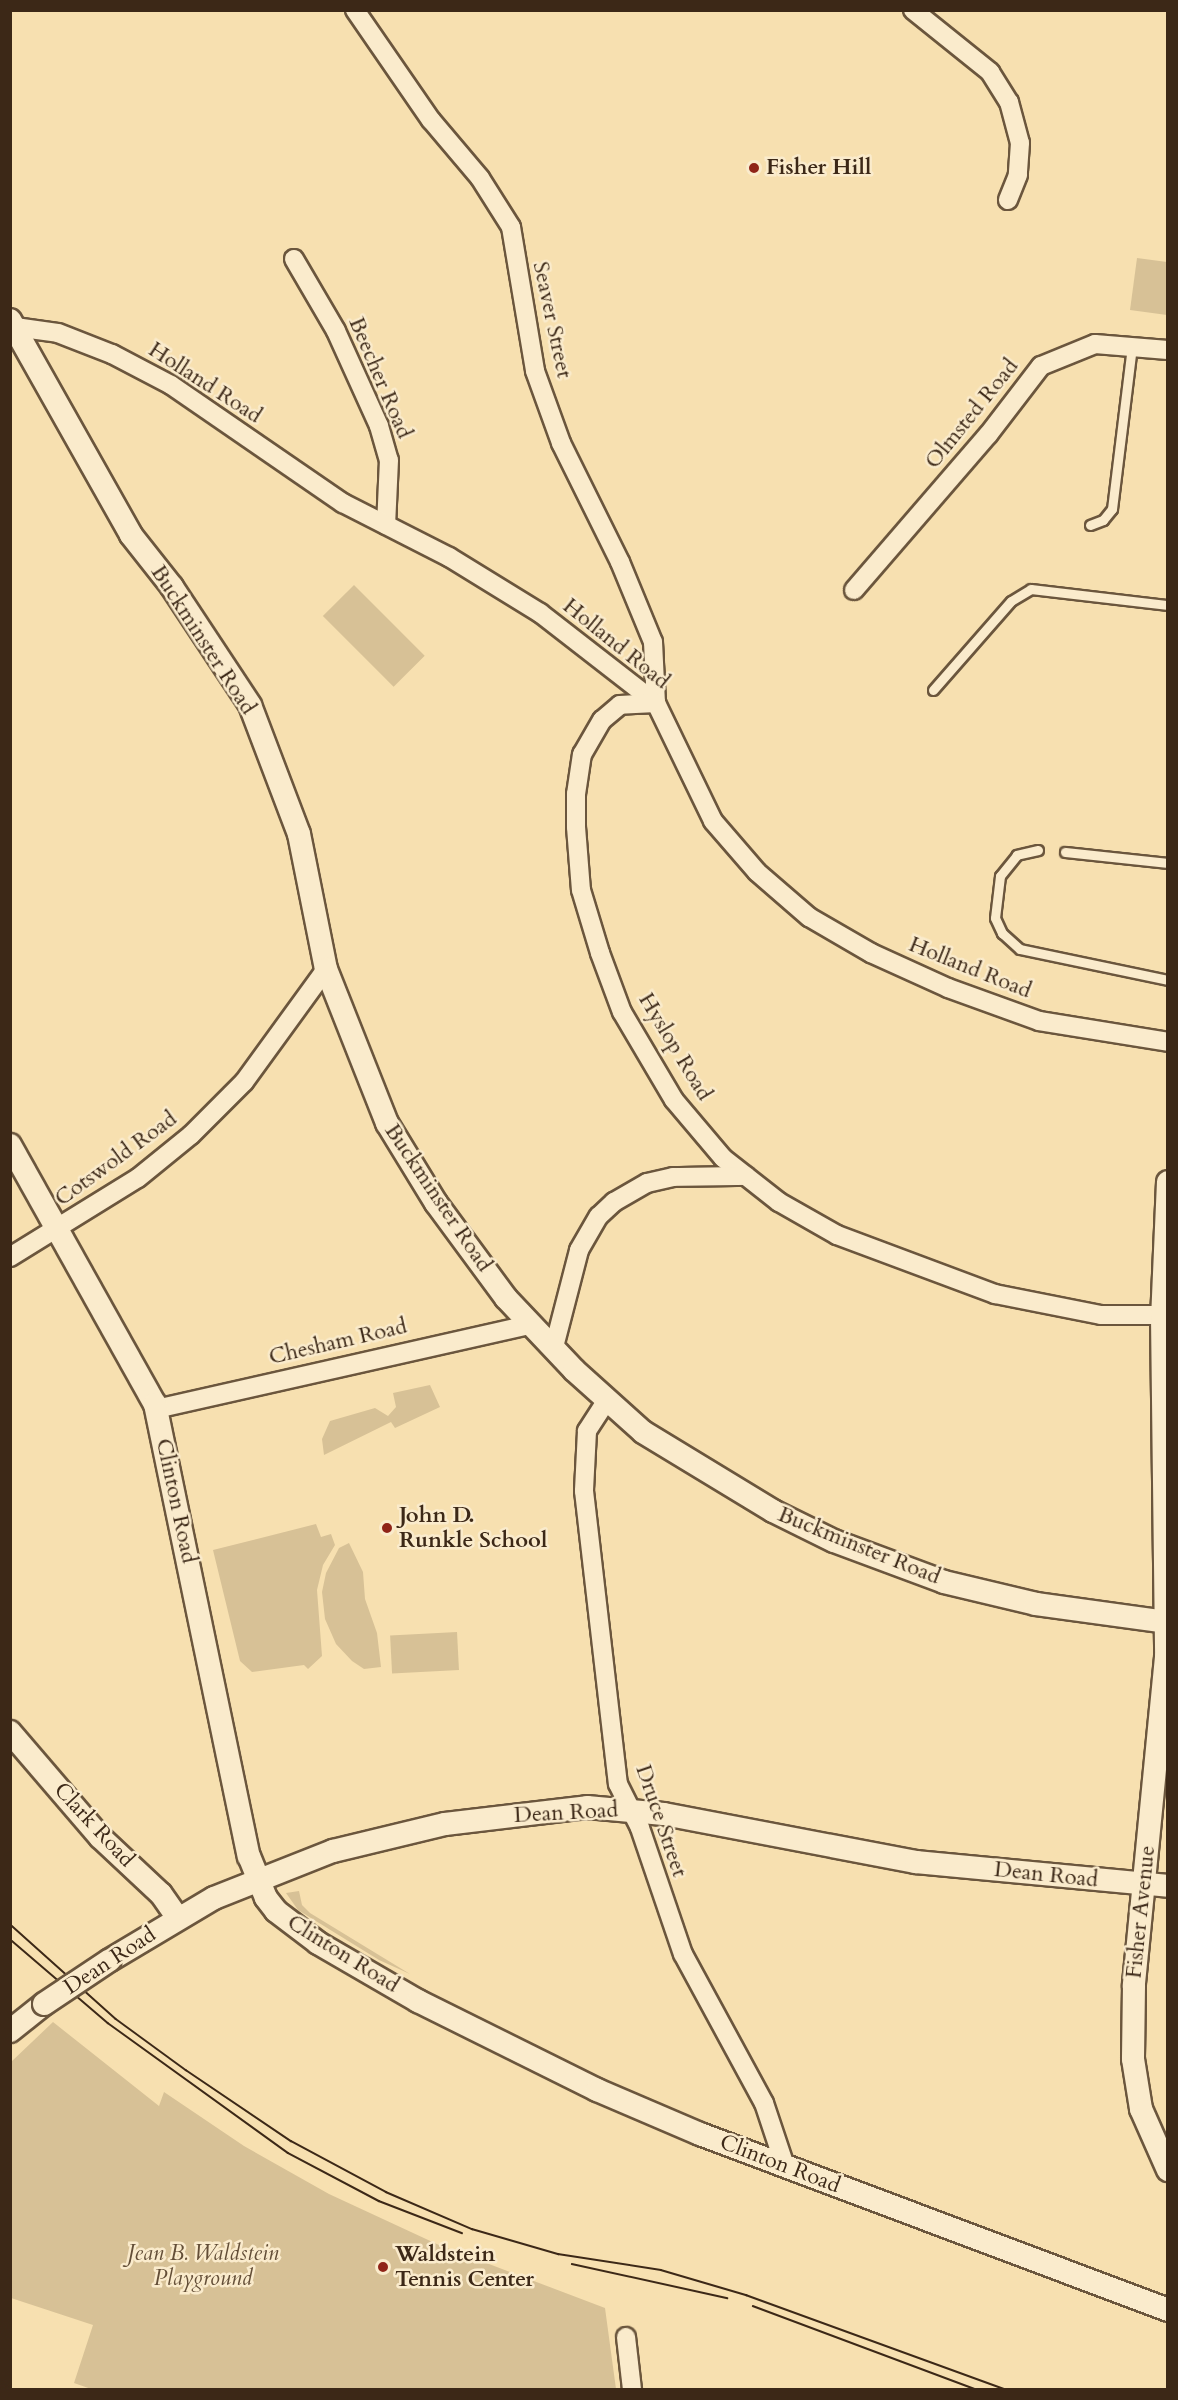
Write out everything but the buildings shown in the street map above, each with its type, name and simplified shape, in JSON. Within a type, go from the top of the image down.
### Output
[{"type":"street","name":"Seaver Street","points":[[355,10],[431,120],[480,178],[511,227],[535,371],[561,443],[620,562],[653,642],[656,703]]},
{"type":"street","points":[[913,10],[990,72],[1009,102],[1020,143],[1018,175],[1008,200]]},
{"type":"street","name":"Beecher Road","points":[[294,259],[336,331],[379,426],[389,460],[386,525]]},
{"type":"street","name":"Holland Road","points":[[13,324],[58,333],[112,354],[171,385],[306,479],[540,613],[656,703],[713,821],[757,872],[810,916],[871,953],[931,980],[1039,1021],[1167,1042]]},
{"type":"street","name":"Buckminster Road","points":[[13,324],[131,535],[172,587],[250,705],[298,834],[326,969],[387,1123],[436,1203],[506,1298],[607,1400],[680,1457],[773,1511],[834,1541],[944,1582],[1036,1604],[1167,1622]]},
{"type":"street","name":"Olmsted Road","points":[[854,590],[988,435],[1041,366],[1095,344],[1167,350]]},
{"type":"street","name":"Hyslop Road","points":[[656,703],[620,705],[602,720],[582,754],[576,794],[581,890],[622,1012],[674,1100],[723,1158],[780,1202],[837,1235],[933,1273],[995,1294],[1101,1315],[1165,1316]]},
{"type":"street","name":"Cotswold Road","points":[[10,1257],[57,1232],[138,1178],[191,1135],[244,1082],[326,969]]},
{"type":"street","name":"Clinton Road","points":[[10,1145],[57,1232],[142,1377],[156,1409],[249,1856],[270,1905],[290,1923],[418,2001],[597,2090],[785,2166],[1167,2310]]},
{"type":"street","points":[[554,1347],[579,1250],[599,1216],[614,1202],[647,1183],[673,1177],[746,1176]]},
{"type":"street","name":"Fisher Avenue","points":[[1167,1182],[1165,1316],[1167,1622],[1161,1772],[1144,1885],[1134,1986],[1133,2059],[1141,2109],[1167,2170]]},
{"type":"street","name":"Chesham Road","points":[[156,1409],[532,1324]]},
{"type":"street","name":"Druce Street","points":[[607,1400],[587,1431],[584,1491],[617,1777],[683,1954],[764,2103],[785,2166]]},
{"type":"street","name":"Clark Road","points":[[10,1732],[100,1837],[161,1894],[178,1918]]},
{"type":"street","name":"Dean Road","points":[[10,2031],[44,2004],[178,1918],[257,1879],[366,1842],[446,1824],[587,1807],[630,1810],[716,1823],[868,1855],[1167,1886]]},
{"type":"street","points":[[626,2337],[632,2390]]},
{"type":"lane","points":[[1090,525],[1103,520],[1112,509],[1132,346]]},
{"type":"lane","points":[[933,690],[1011,602],[1031,589],[1167,605]]},
{"type":"lane","points":[[1038,850],[1017,855],[1000,876],[994,918],[1002,933],[1020,950],[1167,980]]},
{"type":"lane","points":[[1065,852],[1167,863]]},
{"type":"green space","points":[[1137,258],[1167,262],[1167,315],[1130,310]]},
{"type":"green space","points":[[354,585],[425,656],[394,687],[323,616]]},
{"type":"green space","points":[[430,1385],[440,1407],[395,1428],[391,1422],[324,1455],[322,1439],[330,1421],[375,1408],[388,1416],[396,1407],[393,1393]]},
{"type":"green space","points":[[316,1524],[321,1537],[331,1534],[335,1545],[323,1565],[317,1590],[322,1656],[308,1669],[304,1665],[252,1672],[240,1661],[213,1550]]},
{"type":"green space","points":[[349,1543],[363,1572],[365,1599],[377,1633],[381,1667],[364,1669],[352,1661],[336,1644],[325,1619],[322,1592],[326,1573],[339,1548]]},
{"type":"green space","points":[[457,1632],[459,1670],[392,1673],[390,1636]]},
{"type":"green space","points":[[299,1891],[302,1905],[310,1913],[410,1974],[379,1960],[298,1910],[286,1893]]},
{"type":"green space","name":"Jean B. Waldstein Playground","points":[[53,2022],[159,2106],[164,2092],[244,2146],[329,2194],[439,2245],[605,2308],[616,2389],[94,2390],[74,2383],[93,2325],[11,2298],[11,2062]]},
{"type":"tram line","points":[[10,1924],[116,2019],[186,2070],[291,2141],[386,2192],[472,2229],[558,2254],[661,2270],[746,2295],[1007,2390]]},
{"type":"tram line","points":[[10,1939],[108,2023],[288,2153],[379,2201],[462,2233]]},
{"type":"tram line","points":[[572,2264],[727,2298]]},
{"type":"tram line","points":[[753,2306],[978,2390]]},
{"type":"place","name":"Fisher Hill","points":[[754,168]]},
{"type":"place","name":"John D. Runkle School","points":[[387,1528]]},
{"type":"place","name":"Waldstein Tennis Center","points":[[383,2267]]}]
